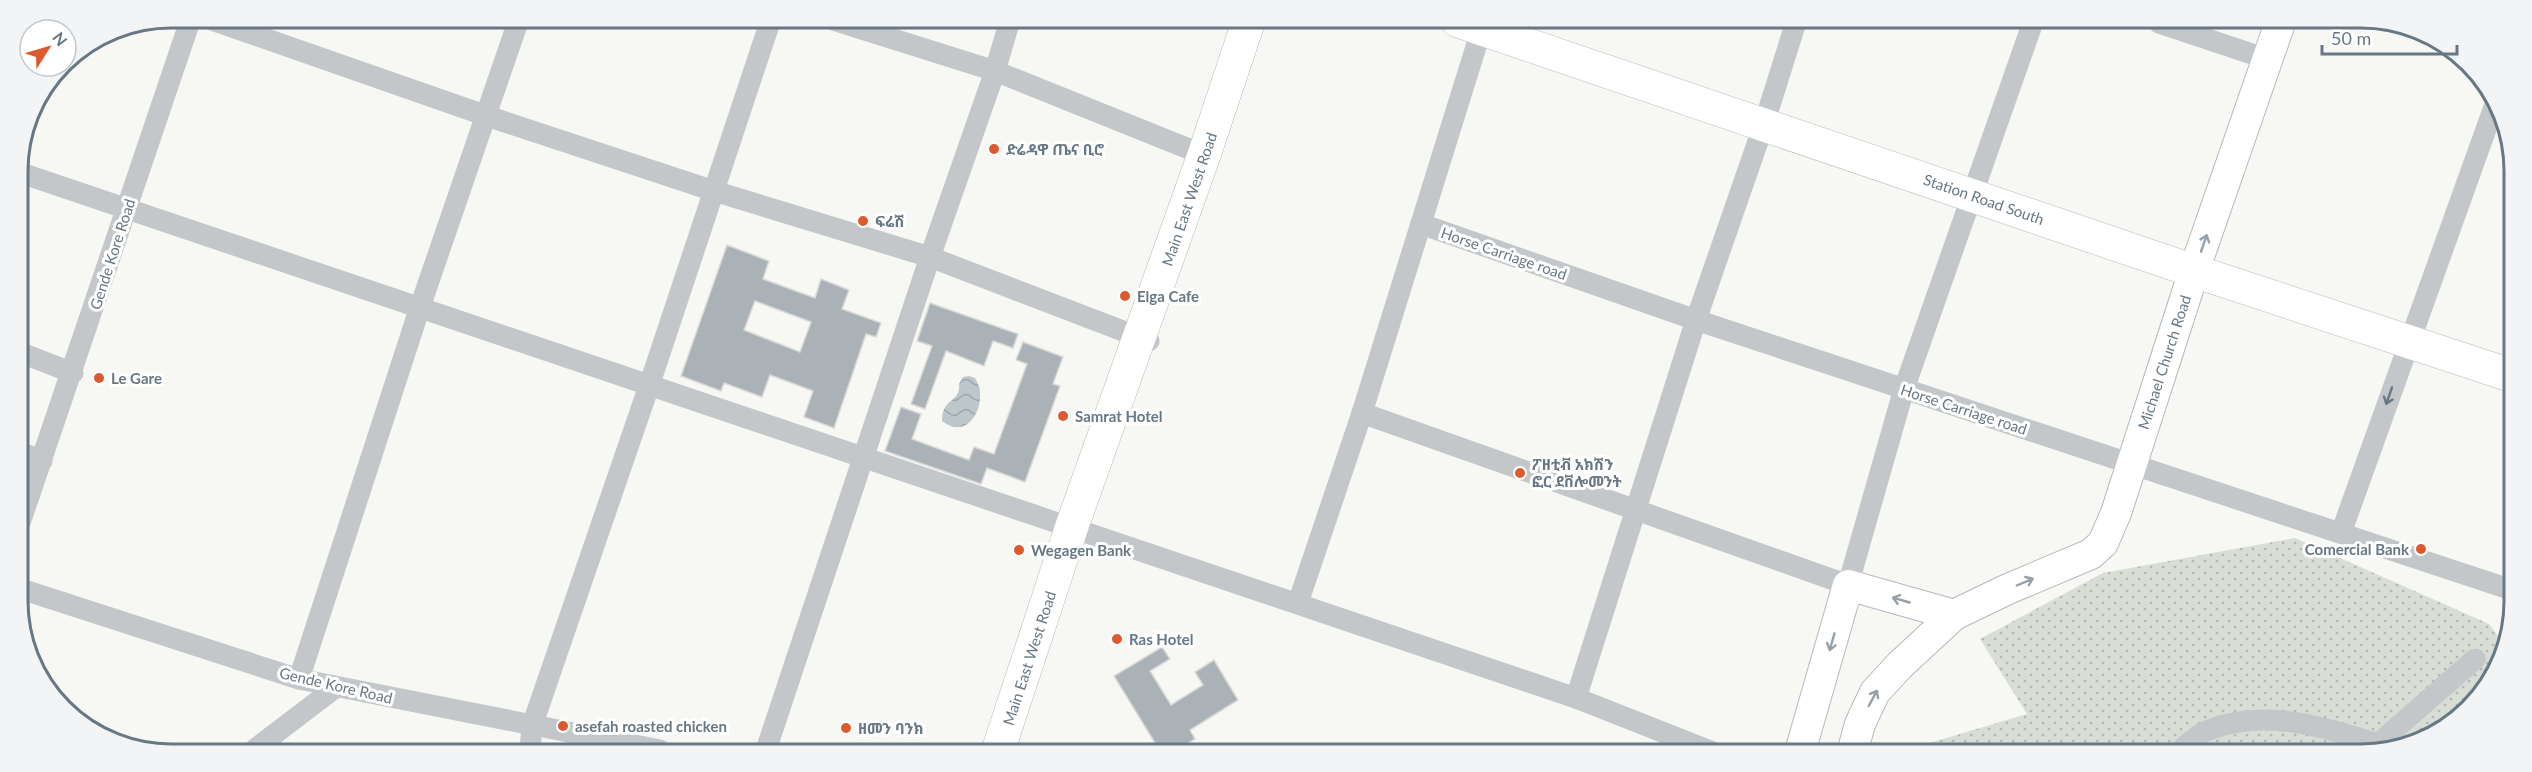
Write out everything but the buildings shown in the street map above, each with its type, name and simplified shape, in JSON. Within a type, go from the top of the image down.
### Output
[{"type":"main road","name":"Station Road South","points":[[1490,28],[2194,271],[2504,373]]},
{"type":"main road","name":"Michael Church Road","points":[[1855,743],[1860,724],[1875,692],[1900,665],[1954,615],[2091,554],[2103,543],[2116,513],[2194,271],[2278,28]]},
{"type":"main road","name":"Main East West Road","points":[[1146,340],[1246,29]]},
{"type":"main road","name":"Main East West Road","points":[[1001,744],[1260,29]]},
{"type":"main road","name":"Main East West Road","points":[[1021,744],[1078,528]]},
{"type":"main road","points":[[1803,743],[1848,585],[1954,615]]},
{"type":"street","points":[[1298,603],[1362,412],[1421,224],[1474,28]]},
{"type":"street","points":[[1576,698],[1696,320],[1764,124],[1794,28]]},
{"type":"street","points":[[1362,412],[1848,585],[1904,389],[2031,28]]},
{"type":"street","points":[[2175,28],[2267,58]]},
{"type":"street","name":"Gende Kore Road","points":[[28,500],[73,373],[187,29]]},
{"type":"street","points":[[238,29],[487,116],[714,191],[930,257],[1146,340]]},
{"type":"street","points":[[299,679],[420,307],[516,29]]},
{"type":"street","points":[[531,744],[532,726],[650,383],[768,29]]},
{"type":"street","points":[[861,29],[995,71],[1204,155]]},
{"type":"street","points":[[768,744],[1007,29]]},
{"type":"street","points":[[2341,533],[2491,114]]},
{"type":"street","points":[[29,176],[1298,603],[1576,698],[1691,743]]},
{"type":"street","name":"Horse Carriage road","points":[[1421,224],[1696,320],[2504,588]]},
{"type":"street","points":[[29,356],[73,373]]},
{"type":"street","points":[[28,455],[42,461]]},
{"type":"street","name":"Gende Kore Road","points":[[28,591],[299,679],[627,744]]},
{"type":"street","points":[[2385,741],[2475,659]]},
{"type":"street","points":[[262,744],[336,687]]},
{"type":"street","points":[[2190,743],[2205,731],[2245,721],[2279,719],[2324,727],[2365,743]]},
{"type":"shaded area","points":[[2295,538],[2489,624],[2499,638],[2489,664],[2462,702],[2448,714],[2415,733],[2388,741],[2370,743],[1929,743],[2027,714],[1980,639],[2103,573]]},
{"type":"water","points":[[963,377],[975,378],[980,388],[978,409],[975,416],[964,426],[950,426],[942,421],[943,413],[957,394]]},
{"type":"place","name":"ድሬዳዋ ጤና ቢሮ","points":[[994,149]]},
{"type":"place","name":"ፍሬሽ","points":[[863,221]]},
{"type":"place","name":"Elga Cafe","points":[[1125,296]]},
{"type":"place","name":"Le Gare","points":[[99,378]]},
{"type":"place","name":"Samrat Hotel","points":[[1063,416]]},
{"type":"place","name":"ፖዘቲቭ አክሽን ፎር ደቨሎመንት","points":[[1520,473]]},
{"type":"place","name":"Comercial Bank","points":[[2421,549]]},
{"type":"place","name":"Wegagen Bank","points":[[1019,550]]},
{"type":"place","name":"Ras Hotel","points":[[1117,639]]},
{"type":"place","name":"asefah roasted chicken","points":[[563,726]]},
{"type":"place","name":"ዘመን ባንክ","points":[[846,728]]}]
